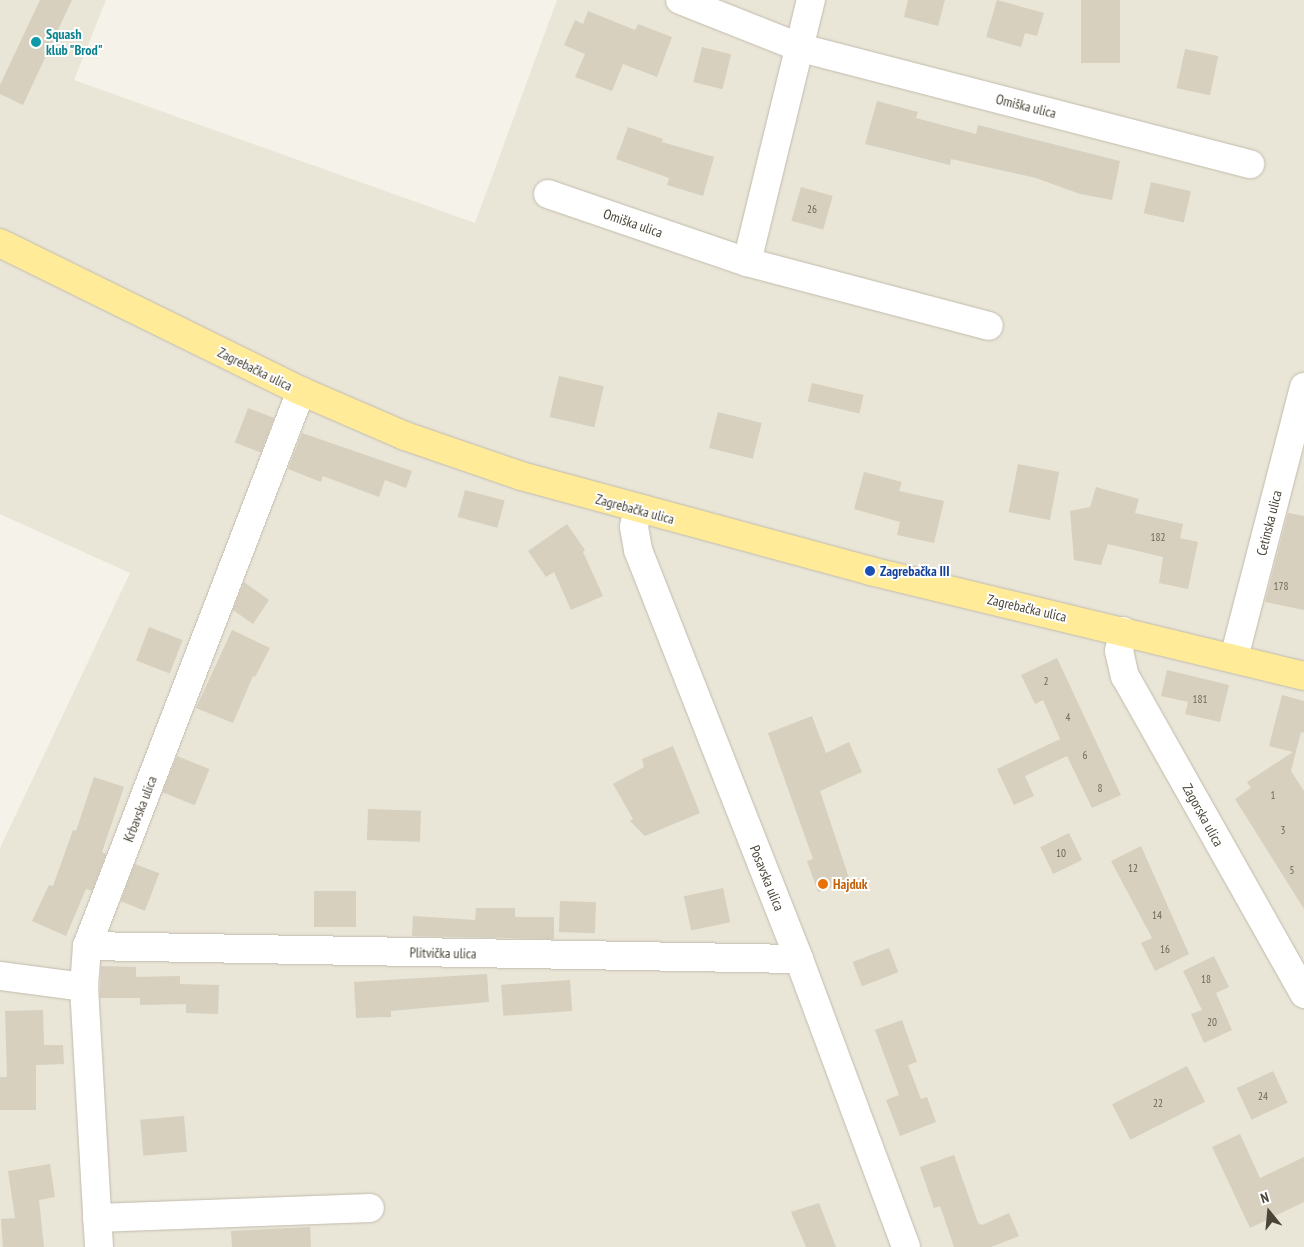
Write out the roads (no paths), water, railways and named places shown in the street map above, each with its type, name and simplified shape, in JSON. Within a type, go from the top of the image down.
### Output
[{"type":"main road","name":"Zagrebačka ulica","points":[[0,243],[301,391],[405,436],[521,476],[637,510],[870,571],[1304,676]]},
{"type":"street","name":"Omiška ulica","points":[[680,0],[801,48],[1250,164]]},
{"type":"street","points":[[748,262],[811,0]]},
{"type":"street","name":"Omiška ulica","points":[[548,194],[748,262],[989,326]]},
{"type":"street","name":"Cetinska ulica","points":[[1234,658],[1300,423],[1304,387]]},
{"type":"street","name":"Krbavska ulica","points":[[99,1247],[84,987],[86,946],[301,391]]},
{"type":"street","name":"Posavska ulica","points":[[637,510],[634,527],[638,550],[799,959],[906,1247]]},
{"type":"street","name":"Zagorska ulica","points":[[1122,631],[1119,651],[1125,676],[1304,994]]},
{"type":"street","name":"Plitvička ulica","points":[[86,946],[799,959]]},
{"type":"street","points":[[0,976],[84,987]]},
{"type":"street","points":[[97,1218],[370,1208]]},
{"type":"place","name":"Squash klub \"Brod\"","points":[[36,42]]},
{"type":"place","name":"Zagrebačka III","points":[[870,571]]},
{"type":"place","name":"Hajduk","points":[[823,884]]}]
